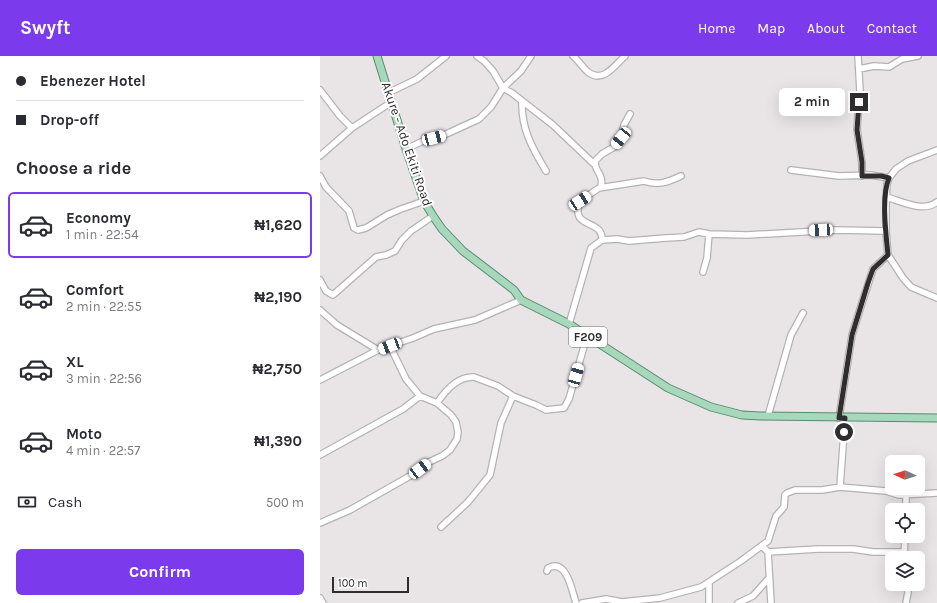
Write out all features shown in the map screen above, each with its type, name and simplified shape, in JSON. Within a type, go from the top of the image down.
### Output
[{"type":"main road","name":"Akure - Ado Ekiti Road","points":[[377,56],[390,103],[424,201],[433,216],[453,242],[514,290],[521,300],[569,324],[668,388],[711,406],[742,415],[842,418],[937,418]]},
{"type":"street","points":[[388,93],[417,79],[446,56]]},
{"type":"street","points":[[477,56],[493,71],[503,88],[512,93],[553,125],[594,164],[602,179],[601,188]]},
{"type":"street","points":[[406,149],[423,141],[449,133],[479,119],[491,107],[503,88],[521,71],[531,56]]},
{"type":"street","points":[[574,56],[588,72],[594,76],[600,76],[607,73],[624,56]]},
{"type":"street","points":[[858,56],[860,91],[857,130],[862,162],[862,176]]},
{"type":"street","points":[[859,69],[874,66],[889,67],[903,58],[918,56]]},
{"type":"street","points":[[320,90],[340,116],[352,128]]},
{"type":"street","points":[[522,101],[525,129],[534,150],[546,171]]},
{"type":"street","points":[[320,156],[352,128],[390,103]]},
{"type":"street","points":[[594,164],[602,154],[614,147],[621,138],[624,125],[630,114]]},
{"type":"street","points":[[937,150],[908,161],[896,169],[889,178],[886,197],[888,255],[903,278],[911,287],[937,298]]},
{"type":"street","points":[[790,170],[839,176],[881,176],[889,178]]},
{"type":"street","points":[[320,176],[326,187],[349,211],[354,228],[358,230],[366,228],[381,218],[401,209],[424,201]]},
{"type":"street","points":[[602,240],[602,236],[598,228],[579,218],[578,212],[580,201],[601,188],[644,181],[651,184],[665,183],[681,176]]},
{"type":"street","points":[[886,197],[920,207],[937,202]]},
{"type":"street","points":[[320,280],[326,291],[333,295],[376,257],[395,251],[402,240],[433,216]]},
{"type":"street","points":[[569,324],[591,248],[602,240],[617,239],[629,241],[684,237],[699,232],[709,234],[759,234],[836,230],[886,231]]},
{"type":"street","points":[[703,272],[707,258],[709,234]]},
{"type":"street","points":[[840,487],[842,418],[852,335],[873,269],[888,255]]},
{"type":"street","points":[[320,380],[378,350],[413,338],[434,328],[475,320],[521,300]]},
{"type":"street","points":[[320,310],[338,325],[378,350]]},
{"type":"street","points":[[768,416],[791,335],[803,312]]},
{"type":"street","points":[[437,403],[445,391],[458,382],[474,377],[498,386],[513,396],[536,404],[546,410],[564,408],[569,399],[587,336]]},
{"type":"street","points":[[320,523],[350,510],[410,476],[429,462],[442,456],[450,450],[458,439],[456,422],[451,415],[437,403],[420,396],[406,379],[390,346]]},
{"type":"street","points":[[320,455],[403,409],[420,396]]},
{"type":"street","points":[[441,527],[468,502],[490,476],[501,423],[513,396]]},
{"type":"street","points":[[582,603],[606,598],[622,602],[660,598],[701,587],[709,583],[726,569],[762,546],[769,538],[776,516],[784,507],[785,496],[787,493],[795,490],[822,490],[840,487],[885,491]]},
{"type":"street","points":[[925,493],[937,493]]},
{"type":"street","points":[[906,495],[906,503]]},
{"type":"street","points":[[762,546],[768,552],[771,603]]},
{"type":"street","points":[[768,552],[818,549],[853,549],[885,553]]},
{"type":"street","points":[[547,571],[548,568],[551,567],[559,567],[563,570],[569,580],[576,603]]},
{"type":"street","points":[[738,603],[753,596],[769,578]]},
{"type":"street","points":[[709,583],[709,603]]},
{"type":"street","points":[[906,603],[908,591]]},
{"type":"street","points":[[320,598],[323,603]]},
{"type":"route","points":[[844,432],[845,418],[839,418],[844,396],[852,335],[873,269],[888,255],[886,204],[887,184],[889,178],[870,175],[862,176],[862,162],[857,130],[859,102]]}]
